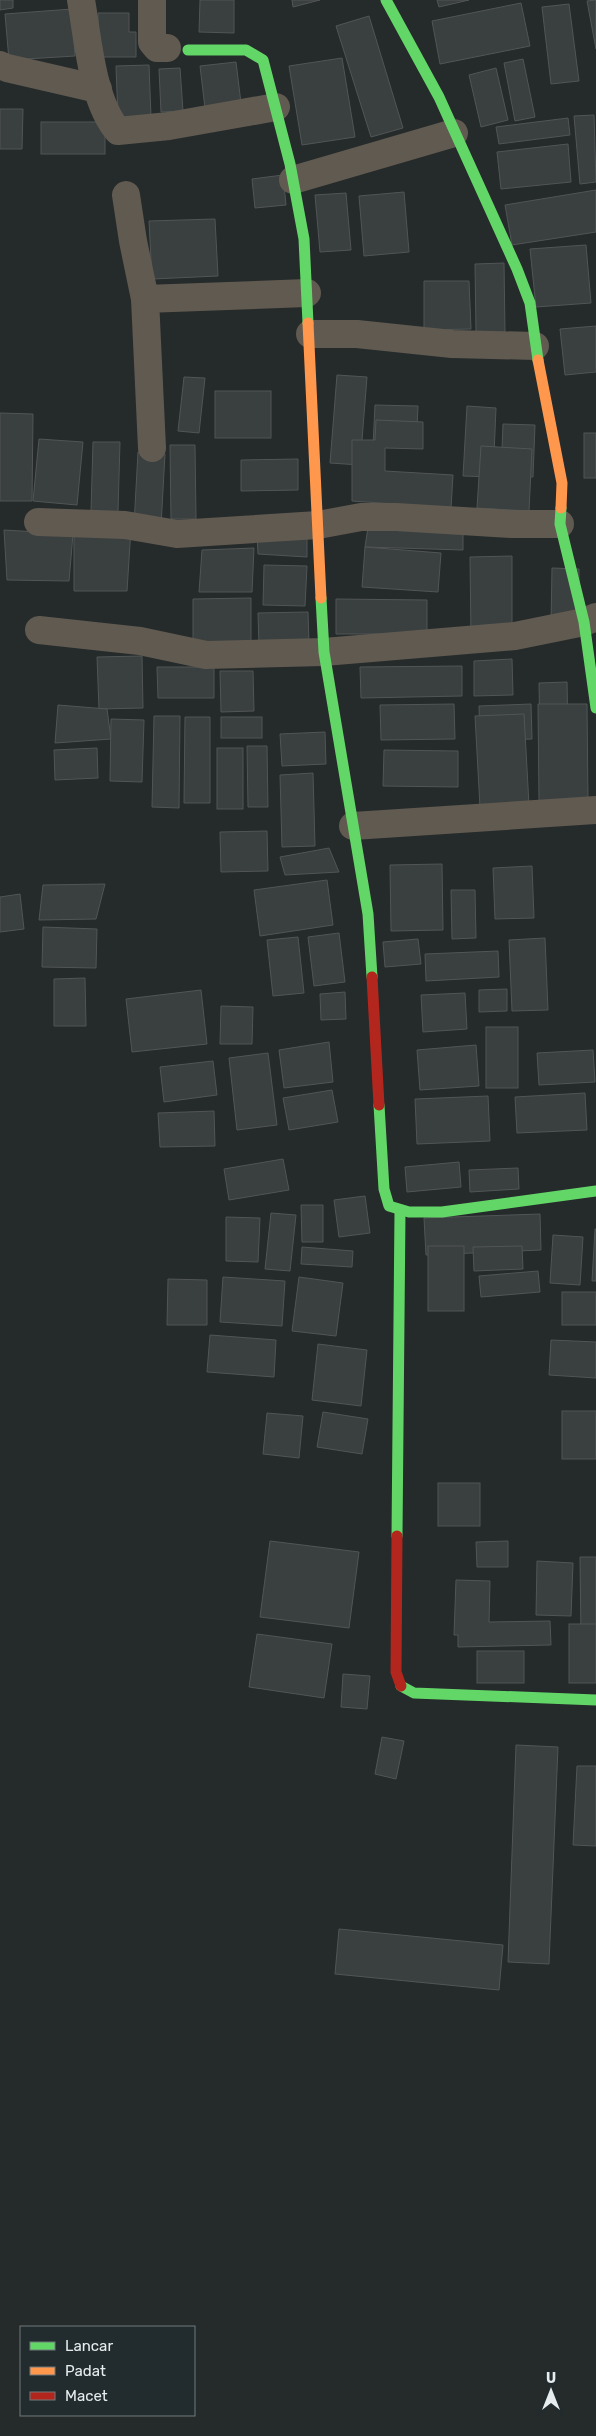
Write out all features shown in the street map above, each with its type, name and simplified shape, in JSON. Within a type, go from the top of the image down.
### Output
[{"type":"street","points":[[81,0],[98,89],[108,120],[118,131],[169,126],[276,107]]},
{"type":"street","points":[[152,0],[152,42],[157,48],[246,50],[254,53],[262,60],[276,107],[293,180],[304,239],[324,652],[368,914],[384,1189],[389,1206],[400,1211],[436,1212],[549,1200],[596,1191]]},
{"type":"street","points":[[386,0],[439,97],[530,303],[535,346],[562,483],[560,524],[590,619],[596,708]]},
{"type":"street","points":[[0,64],[7,68],[98,89]]},
{"type":"street","points":[[293,180],[454,133]]},
{"type":"street","points":[[126,195],[145,299],[152,448]]},
{"type":"street","points":[[145,299],[307,293]]},
{"type":"street","points":[[310,334],[356,334],[452,344],[535,346]]},
{"type":"street","points":[[38,522],[125,524],[177,534],[318,524],[361,517],[396,517],[512,524],[560,524]]},
{"type":"street","points":[[39,630],[140,641],[206,655],[324,652],[516,636],[590,619]]},
{"type":"street","points":[[353,826],[596,810]]},
{"type":"street","points":[[400,1211],[396,1672],[401,1686],[414,1693],[596,1700]]},
{"type":"building","points":[[0,0],[13,0],[13,8],[0,10]]},
{"type":"building","points":[[200,0],[234,0],[234,33],[199,32]]},
{"type":"building","points":[[292,0],[320,0],[293,7]]},
{"type":"building","points":[[437,0],[469,0],[439,7]]},
{"type":"building","points":[[596,0],[596,49],[587,1]]},
{"type":"building","points":[[521,3],[530,46],[440,64],[432,21]]},
{"type":"building","points":[[569,4],[579,81],[551,84],[542,7]]},
{"type":"building","points":[[72,9],[75,56],[9,60],[5,14]]},
{"type":"building","points":[[98,13],[129,13],[129,32],[136,32],[136,57],[98,57]]},
{"type":"building","points":[[369,16],[403,128],[371,137],[336,26]]},
{"type":"building","points":[[342,58],[355,137],[302,145],[289,66]]},
{"type":"building","points":[[523,59],[535,117],[515,121],[504,63]]},
{"type":"building","points":[[236,62],[241,103],[205,108],[200,66]]},
{"type":"building","points":[[149,65],[151,117],[118,118],[116,66]]},
{"type":"building","points":[[180,68],[183,111],[161,112],[159,69]]},
{"type":"building","points":[[496,68],[508,120],[481,127],[469,75]]},
{"type":"building","points":[[0,109],[23,109],[22,149],[0,149]]},
{"type":"building","points":[[594,115],[596,182],[580,184],[574,116]]},
{"type":"building","points":[[568,118],[570,135],[499,144],[496,127]]},
{"type":"building","points":[[41,122],[105,122],[105,154],[41,154]]},
{"type":"building","points":[[568,144],[571,182],[501,189],[497,152]]},
{"type":"building","points":[[283,175],[286,205],[255,208],[252,179]]},
{"type":"building","points":[[596,190],[596,232],[512,245],[505,205]]},
{"type":"building","points":[[404,192],[409,252],[364,256],[359,196]]},
{"type":"building","points":[[346,193],[351,250],[320,252],[315,195]]},
{"type":"building","points":[[215,219],[218,276],[152,279],[149,221]]},
{"type":"building","points":[[586,245],[591,303],[536,307],[530,249]]},
{"type":"building","points":[[504,263],[505,332],[476,332],[475,264]]},
{"type":"building","points":[[424,281],[469,281],[471,329],[424,330]]},
{"type":"building","points":[[596,326],[596,372],[565,375],[560,329]]},
{"type":"building","points":[[337,375],[367,377],[360,465],[330,463]]},
{"type":"building","points":[[184,377],[205,378],[199,433],[178,431]]},
{"type":"building","points":[[215,391],[271,391],[271,438],[215,438]]},
{"type":"building","points":[[375,405],[418,406],[416,448],[373,446]]},
{"type":"building","points":[[467,406],[496,408],[493,477],[463,476]]},
{"type":"building","points":[[0,413],[33,414],[32,501],[0,501]]},
{"type":"building","points":[[376,420],[423,422],[423,449],[385,448],[385,471],[453,475],[451,508],[352,501],[352,440],[375,440]]},
{"type":"building","points":[[503,424],[535,425],[533,477],[501,476]]},
{"type":"building","points":[[584,433],[596,433],[596,478],[584,478]]},
{"type":"building","points":[[39,439],[83,442],[77,505],[33,501]]},
{"type":"building","points":[[93,442],[120,442],[118,512],[91,511]]},
{"type":"building","points":[[170,445],[195,445],[196,519],[171,519]]},
{"type":"building","points":[[481,446],[532,449],[529,511],[477,508]]},
{"type":"building","points":[[138,452],[165,454],[161,526],[134,525]]},
{"type":"building","points":[[298,459],[298,490],[241,491],[241,460]]},
{"type":"building","points":[[369,521],[463,525],[463,550],[365,547]]},
{"type":"building","points":[[131,528],[127,591],[74,591],[74,529]]},
{"type":"building","points":[[4,530],[73,534],[69,581],[7,580]]},
{"type":"building","points":[[307,530],[307,557],[258,554],[257,533]]},
{"type":"building","points":[[365,547],[441,553],[438,592],[362,587]]},
{"type":"building","points":[[254,548],[252,592],[199,592],[202,550]]},
{"type":"building","points":[[512,556],[512,638],[471,638],[470,557]]},
{"type":"building","points":[[264,565],[307,566],[305,606],[263,605]]},
{"type":"building","points":[[552,568],[579,569],[579,624],[551,624]]},
{"type":"building","points":[[251,598],[251,644],[193,644],[193,599]]},
{"type":"building","points":[[336,599],[427,600],[427,634],[336,634]]},
{"type":"building","points":[[308,612],[309,644],[259,646],[258,613]]},
{"type":"building","points":[[142,656],[143,708],[99,709],[97,657]]},
{"type":"building","points":[[512,659],[513,695],[474,696],[474,661]]},
{"type":"building","points":[[462,666],[462,696],[361,698],[360,667]]},
{"type":"building","points":[[157,667],[214,667],[214,698],[158,698]]},
{"type":"building","points":[[220,671],[253,671],[254,711],[221,712]]},
{"type":"building","points":[[567,682],[568,736],[540,736],[539,683]]},
{"type":"building","points":[[454,704],[455,739],[381,740],[380,705]]},
{"type":"building","points":[[531,704],[532,739],[480,741],[479,706]]},
{"type":"building","points":[[538,704],[587,704],[588,801],[539,801]]},
{"type":"building","points":[[58,705],[107,709],[111,739],[55,743]]},
{"type":"building","points":[[524,714],[529,805],[480,807],[475,716]]},
{"type":"building","points":[[154,716],[180,716],[179,808],[152,807]]},
{"type":"building","points":[[185,717],[210,717],[210,803],[184,803]]},
{"type":"building","points":[[221,717],[262,717],[262,738],[221,738]]},
{"type":"building","points":[[111,719],[144,720],[142,782],[110,781]]},
{"type":"building","points":[[325,732],[326,764],[282,766],[280,734]]},
{"type":"building","points":[[247,746],[267,746],[268,807],[248,807]]},
{"type":"building","points":[[97,748],[98,778],[55,780],[54,750]]},
{"type":"building","points":[[217,748],[243,748],[243,809],[217,809]]},
{"type":"building","points":[[384,750],[458,751],[458,787],[383,786]]},
{"type":"building","points":[[313,773],[315,846],[282,847],[280,775]]},
{"type":"building","points":[[267,831],[268,871],[221,872],[220,832]]},
{"type":"building","points":[[329,848],[339,872],[285,875],[280,857]]},
{"type":"building","points":[[442,864],[443,930],[391,931],[390,865]]},
{"type":"building","points":[[532,866],[534,918],[495,919],[493,868]]},
{"type":"building","points":[[327,880],[333,925],[260,936],[254,890]]},
{"type":"building","points":[[105,884],[96,919],[39,920],[43,885]]},
{"type":"building","points":[[451,890],[475,890],[476,938],[452,939]]},
{"type":"building","points":[[20,894],[24,929],[0,932],[0,897]]},
{"type":"building","points":[[43,927],[97,929],[96,968],[42,967]]},
{"type":"building","points":[[339,933],[345,982],[314,986],[308,937]]},
{"type":"building","points":[[298,937],[304,993],[273,996],[267,940]]},
{"type":"building","points":[[545,938],[548,1010],[512,1011],[509,940]]},
{"type":"building","points":[[418,939],[421,964],[385,967],[383,942]]},
{"type":"building","points":[[498,951],[499,977],[426,981],[425,954]]},
{"type":"building","points":[[85,978],[86,1026],[54,1026],[54,979]]},
{"type":"building","points":[[507,989],[507,1011],[479,1012],[479,990]]},
{"type":"building","points":[[201,990],[207,1044],[132,1052],[126,999]]},
{"type":"building","points":[[345,992],[346,1019],[321,1020],[320,994]]},
{"type":"building","points":[[465,993],[467,1029],[423,1032],[421,995]]},
{"type":"building","points":[[221,1006],[253,1007],[252,1044],[220,1044]]},
{"type":"building","points":[[486,1027],[518,1027],[518,1088],[486,1088]]},
{"type":"building","points":[[329,1042],[333,1082],[284,1088],[279,1050]]},
{"type":"building","points":[[476,1045],[479,1086],[420,1090],[417,1050]]},
{"type":"building","points":[[593,1050],[595,1082],[539,1085],[537,1053]]},
{"type":"building","points":[[268,1053],[277,1125],[237,1130],[229,1058]]},
{"type":"building","points":[[213,1061],[217,1095],[164,1102],[160,1067]]},
{"type":"building","points":[[332,1090],[338,1122],[289,1130],[283,1098]]},
{"type":"building","points":[[585,1093],[587,1130],[517,1133],[515,1097]]},
{"type":"building","points":[[488,1096],[490,1141],[417,1144],[415,1099]]},
{"type":"building","points":[[214,1111],[215,1146],[160,1147],[158,1113]]},
{"type":"building","points":[[283,1159],[289,1190],[229,1200],[224,1169]]},
{"type":"building","points":[[459,1162],[461,1187],[407,1192],[405,1167]]},
{"type":"building","points":[[518,1168],[519,1189],[470,1192],[469,1170]]},
{"type":"building","points":[[365,1196],[370,1233],[339,1237],[334,1200]]},
{"type":"building","points":[[301,1205],[323,1205],[323,1242],[302,1242]]},
{"type":"building","points":[[271,1213],[296,1215],[290,1271],[265,1269]]},
{"type":"building","points":[[540,1214],[541,1250],[426,1255],[424,1218]]},
{"type":"building","points":[[226,1217],[260,1218],[258,1262],[226,1261]]},
{"type":"building","points":[[595,1229],[596,1281],[592,1281]]},
{"type":"building","points":[[553,1235],[583,1237],[580,1285],[550,1283]]},
{"type":"building","points":[[428,1246],[464,1246],[464,1311],[428,1311]]},
{"type":"building","points":[[522,1246],[523,1269],[474,1271],[473,1247]]},
{"type":"building","points":[[302,1247],[353,1251],[352,1267],[301,1264]]},
{"type":"building","points":[[538,1271],[540,1292],[481,1297],[479,1276]]},
{"type":"building","points":[[223,1277],[285,1281],[282,1326],[220,1322]]},
{"type":"building","points":[[299,1277],[343,1283],[336,1336],[292,1331]]},
{"type":"building","points":[[168,1279],[207,1280],[207,1325],[167,1325]]},
{"type":"building","points":[[562,1292],[596,1292],[596,1325],[562,1325]]},
{"type":"building","points":[[210,1335],[276,1340],[274,1377],[207,1372]]},
{"type":"building","points":[[551,1340],[596,1342],[596,1378],[549,1375]]},
{"type":"building","points":[[318,1344],[367,1350],[361,1406],[312,1400]]},
{"type":"building","points":[[562,1411],[596,1411],[596,1459],[562,1459]]},
{"type":"building","points":[[323,1412],[368,1419],[362,1454],[317,1447]]},
{"type":"building","points":[[267,1413],[303,1416],[299,1458],[263,1454]]},
{"type":"building","points":[[438,1483],[480,1483],[480,1526],[438,1526]]},
{"type":"building","points":[[270,1541],[359,1552],[349,1628],[260,1617]]},
{"type":"building","points":[[508,1541],[508,1567],[477,1567],[476,1542]]},
{"type":"building","points":[[580,1557],[596,1557],[596,1637],[581,1637]]},
{"type":"building","points":[[537,1561],[573,1563],[571,1616],[536,1615]]},
{"type":"building","points":[[456,1580],[490,1581],[489,1622],[550,1621],[551,1645],[458,1647],[458,1635],[454,1635]]},
{"type":"building","points":[[569,1624],[596,1624],[596,1683],[569,1683]]},
{"type":"building","points":[[257,1634],[332,1644],[324,1698],[249,1687]]},
{"type":"building","points":[[477,1651],[524,1651],[524,1683],[477,1683]]},
{"type":"building","points":[[343,1674],[370,1676],[367,1709],[341,1707]]},
{"type":"building","points":[[382,1737],[404,1741],[396,1779],[375,1774]]},
{"type":"building","points":[[516,1745],[558,1747],[549,1964],[508,1962]]},
{"type":"building","points":[[577,1766],[596,1766],[596,1846],[573,1845]]},
{"type":"building","points":[[339,1929],[503,1945],[499,1990],[335,1974]]},
{"type":"traffic: fast","points":[[386,0],[439,97],[517,269],[530,303],[538,360]]},
{"type":"traffic: fast","points":[[188,50],[246,50],[263,60],[290,164],[304,239],[308,323]]},
{"type":"traffic: fast","points":[[561,508],[560,524],[584,622],[596,708]]},
{"type":"traffic: fast","points":[[321,598],[324,652],[368,914],[372,977]]},
{"type":"traffic: fast","points":[[379,1105],[384,1189],[389,1206],[409,1212],[442,1212],[596,1191]]},
{"type":"traffic: fast","points":[[397,1536],[400,1211]]},
{"type":"traffic: fast","points":[[401,1686],[414,1693],[596,1700]]},
{"type":"traffic: slow","points":[[308,323],[321,598]]},
{"type":"traffic: slow","points":[[538,360],[562,483],[561,508]]},
{"type":"traffic: jam","points":[[372,977],[379,1105]]},
{"type":"traffic: jam","points":[[397,1536],[396,1672],[401,1686]]}]
